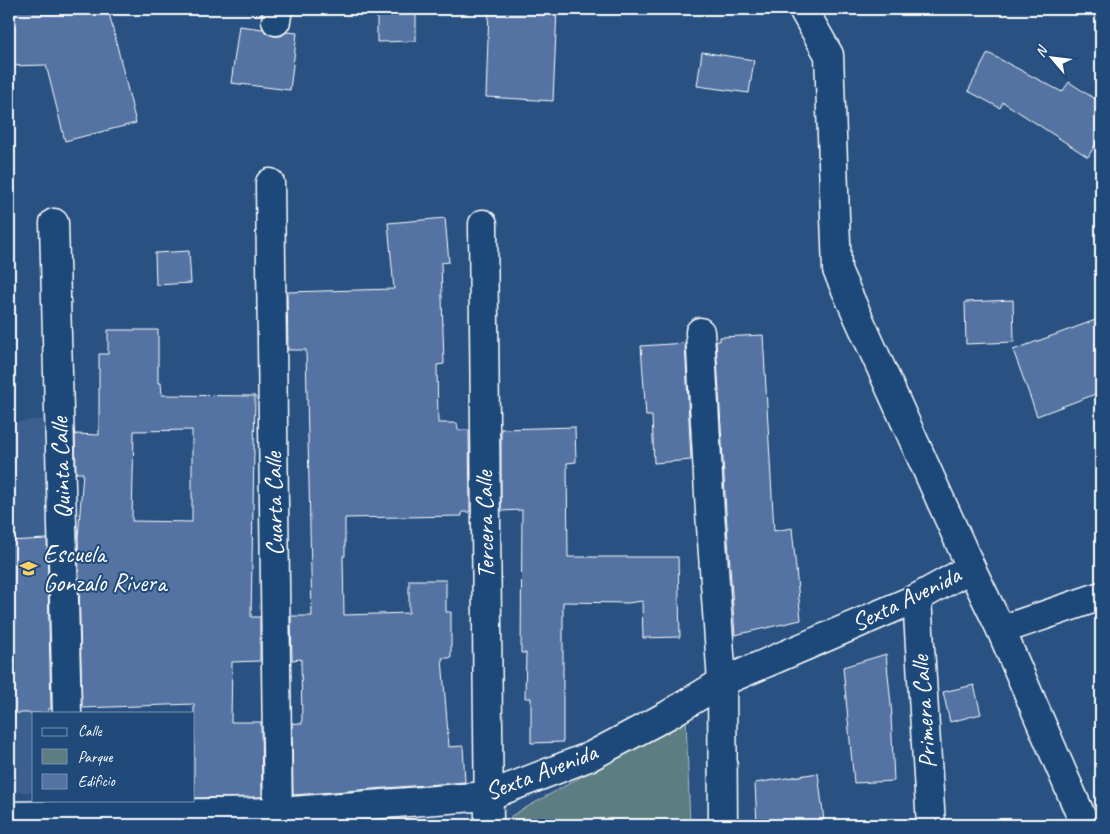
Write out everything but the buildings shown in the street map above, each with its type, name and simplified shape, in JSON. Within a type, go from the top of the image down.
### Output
[{"type":"street","points":[[803,9],[829,55],[837,270],[971,568],[1001,630],[1085,825]]},
{"type":"street","name":"Cuarta Calle","points":[[270,183],[278,819]]},
{"type":"street","name":"Quinta Calle","points":[[54,223],[68,712]]},
{"type":"street","name":"Tercera Calle","points":[[483,224],[489,825]]},
{"type":"street","points":[[700,332],[722,682],[723,825]]},
{"type":"street","name":"Sexta Avenida","points":[[9,816],[70,814],[278,819],[488,796],[591,756],[668,715],[722,682],[917,598],[971,568]]},
{"type":"street","points":[[1001,630],[1101,596]]},
{"type":"street","name":"Primera Calle","points":[[917,598],[931,825]]},
{"type":"shaded area","name":"Escuela Gonzalo Rivera","points":[[43,419],[54,712],[32,712],[32,792],[9,792],[9,423]]},
{"type":"green space","points":[[686,718],[690,825],[511,825],[511,816]]},
{"type":"place","name":"Escuela Gonzalo Rivera","points":[[29,568]]}]
